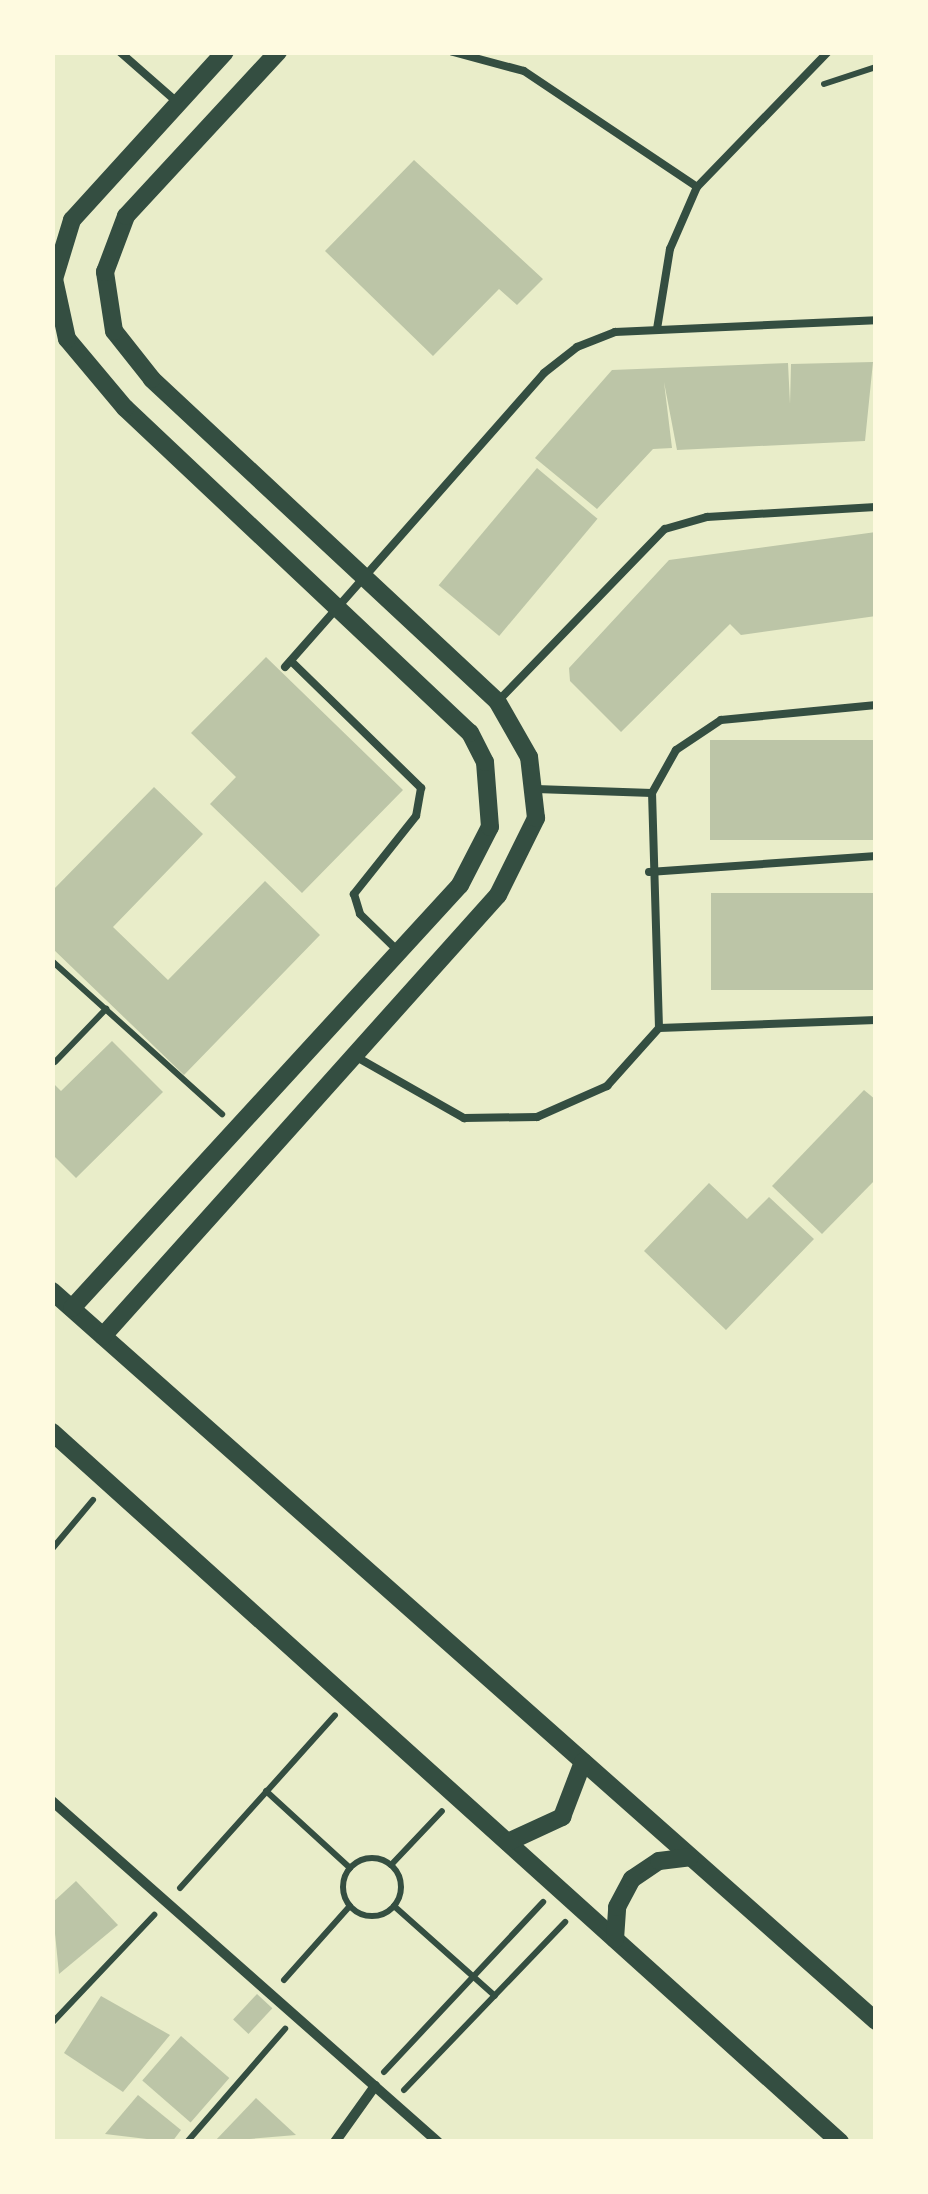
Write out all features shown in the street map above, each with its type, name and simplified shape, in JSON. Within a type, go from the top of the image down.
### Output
[{"type":"street","points":[[72,1308],[479,858],[492,794],[470,733],[84,364],[57,310],[56,252],[92,196],[225,52]]},
{"type":"street","points":[[102,1336],[516,872],[536,789],[498,701],[130,357],[105,302],[108,257],[126,216],[278,52]]},
{"type":"street","points":[[52,1291],[876,2021]]},
{"type":"street","points":[[52,1432],[840,2142]]},
{"type":"street","points":[[508,1842],[562,1817],[583,1762]]},
{"type":"street","points":[[52,1801],[438,2142]]},
{"type":"street","points":[[615,1938],[616,1907],[632,1879],[659,1861],[690,1857]]},
{"type":"street","points":[[336,2142],[373,2085]]},
{"type":"lane","points":[[120,52],[178,103]]},
{"type":"lane","points":[[453,52],[524,71],[697,188]]},
{"type":"lane","points":[[657,329],[670,249],[697,188],[828,52]]},
{"type":"lane","points":[[398,952],[360,914],[354,894],[416,816],[421,788],[288,664],[544,373],[577,347],[657,329],[876,320]]},
{"type":"lane","points":[[498,701],[665,530],[706,517],[876,508]]},
{"type":"lane","points":[[659,1028],[649,872],[652,793],[676,750],[721,720],[876,705]]},
{"type":"lane","points":[[536,789],[652,793]]},
{"type":"lane","points":[[649,872],[876,856]]},
{"type":"lane","points":[[353,1055],[464,1118],[513,1120],[596,1093],[659,1028],[876,1020]]},
{"type":"path","points":[[52,961],[238,1128]]},
{"type":"path","points":[[56,1062],[106,1009]]},
{"type":"path","points":[[52,1549],[108,1482]]},
{"type":"path","points":[[53,2022],[349,1699]]},
{"type":"path","points":[[266,1792],[350,1868]]},
{"type":"path","points":[[392,1865],[456,1795]]},
{"type":"path","points":[[370,1858],[392,1865],[401,1885],[394,1906],[378,1916],[350,1906],[343,1887],[350,1868],[370,1858]]},
{"type":"path","points":[[373,2085],[558,1887]]},
{"type":"path","points":[[271,1994],[350,1906]]},
{"type":"path","points":[[394,1906],[495,1996]]},
{"type":"path","points":[[393,2102],[580,1907]]},
{"type":"path","points":[[187,2142],[296,2017]]},
{"type":"building","points":[[414,160],[543,279],[517,305],[499,289],[433,356],[325,251]]},
{"type":"building","points":[[873,362],[865,441],[677,450],[664,382],[672,448],[653,449],[597,509],[535,458],[612,370],[788,363],[790,404],[791,364]]},
{"type":"building","points":[[537,468],[598,519],[499,636],[439,585]]},
{"type":"building","points":[[876,532],[876,616],[741,635],[730,624],[621,732],[570,681],[569,668],[669,560]]},
{"type":"building","points":[[266,657],[403,790],[302,893],[210,804],[236,777],[191,733]]},
{"type":"building","points":[[710,740],[876,740],[876,840],[710,840]]},
{"type":"building","points":[[154,787],[203,834],[113,927],[168,980],[265,881],[320,935],[184,1075],[52,948],[52,891]]},
{"type":"building","points":[[711,893],[876,893],[876,990],[711,990]]},
{"type":"building","points":[[112,1041],[163,1092],[76,1178],[52,1154],[52,1082],[61,1091]]},
{"type":"building","points":[[864,1090],[876,1100],[876,1179],[822,1234],[772,1186]]},
{"type":"building","points":[[709,1183],[747,1219],[769,1197],[814,1239],[726,1330],[644,1251]]},
{"type":"building","points":[[76,1881],[118,1925],[59,1974],[52,1903]]},
{"type":"building","points":[[257,1994],[272,2008],[248,2034],[233,2020]]},
{"type":"building","points":[[101,1996],[170,2035],[123,2092],[64,2053]]},
{"type":"building","points":[[181,2036],[229,2078],[191,2123],[142,2081]]},
{"type":"building","points":[[138,2095],[181,2130],[172,2142],[105,2134]]},
{"type":"building","points":[[256,2098],[296,2135],[214,2142]]}]
